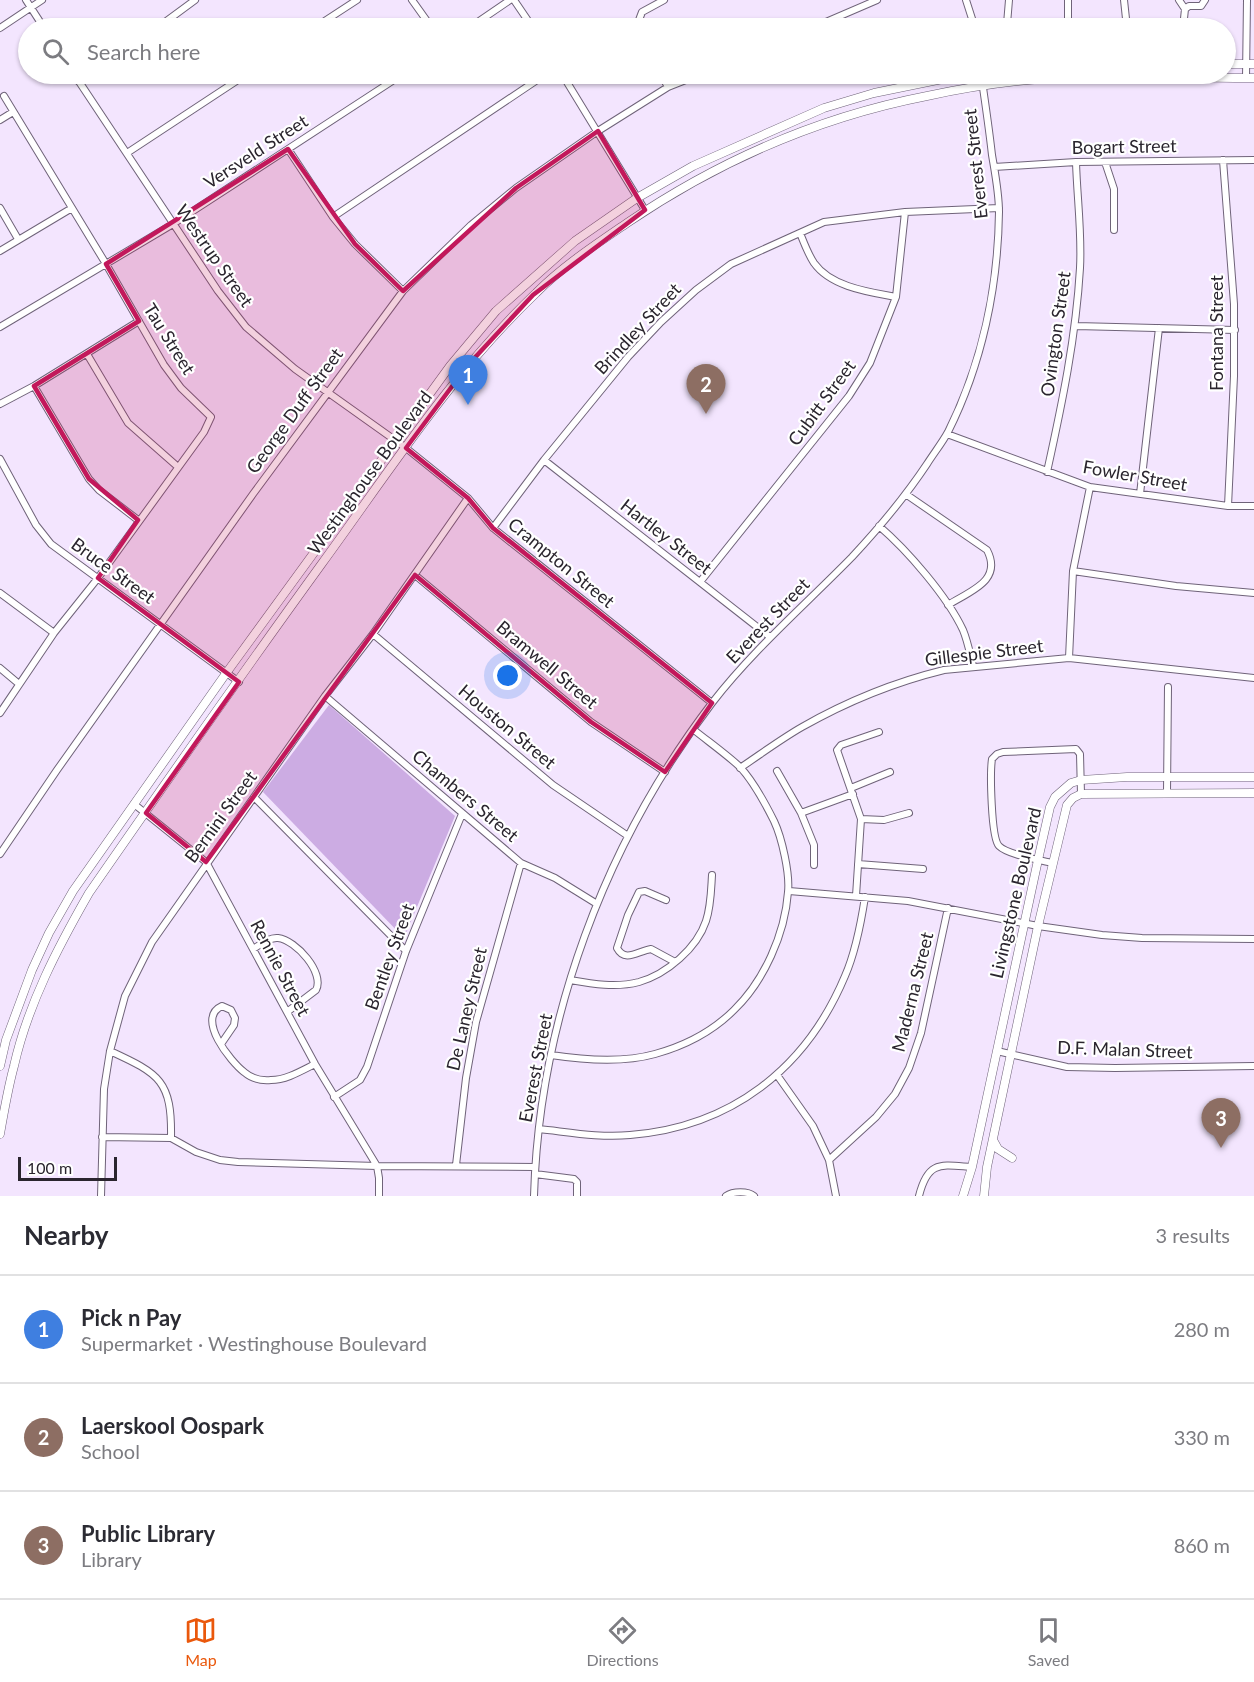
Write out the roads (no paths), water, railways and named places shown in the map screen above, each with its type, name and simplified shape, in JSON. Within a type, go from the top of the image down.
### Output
[{"type":"street","points":[[26,0],[37,18]]},
{"type":"street","points":[[0,28],[42,0]]},
{"type":"street","points":[[171,18],[195,0]]},
{"type":"street","points":[[329,18],[357,0]]},
{"type":"street","points":[[412,0],[425,18]]},
{"type":"street","points":[[484,18],[510,0]]},
{"type":"street","points":[[514,0],[526,18]]},
{"type":"street","points":[[640,18],[642,12],[664,0]]},
{"type":"street","points":[[834,18],[877,0]]},
{"type":"street","points":[[966,0],[972,18]]},
{"type":"street","points":[[1008,18],[1009,0]]},
{"type":"street","points":[[1068,0],[1068,18]]},
{"type":"street","points":[[1124,0],[1126,18]]},
{"type":"street","points":[[1179,0],[1185,9],[1184,18]]},
{"type":"street","points":[[1185,9],[1189,6],[1201,6],[1205,0]]},
{"type":"street","points":[[1247,0],[1250,78]]},
{"type":"street","name":"Westrup Street","points":[[81,84],[173,224],[246,327],[295,369],[396,441]]},
{"type":"street","points":[[127,153],[232,84]]},
{"type":"street","name":"Versveld Street","points":[[0,327],[173,224],[387,84]]},
{"type":"street","points":[[333,217],[531,84]]},
{"type":"street","points":[[568,84],[645,210]]},
{"type":"street","name":"George Duff Street","points":[[0,854],[7,841],[328,391],[403,291],[516,188],[598,131],[676,84]]},
{"type":"street","name":"Westinghouse Boulevard","points":[[0,1066],[6,1040],[21,1000],[49,933],[73,891],[226,672],[456,357],[496,311],[568,247],[637,198],[693,166],[825,108],[874,93],[918,84]]},
{"type":"street","name":"Westinghouse Boulevard","points":[[0,1134],[2,1110],[14,1064],[38,993],[66,932],[90,893],[406,447],[468,365],[533,295],[579,256],[645,210],[737,159],[847,116],[898,102],[1003,84]]},
{"type":"street","name":"Everest Street","points":[[534,1196],[539,1128],[551,1055],[570,980],[597,904],[628,836],[665,772],[712,703],[770,637],[854,555],[906,495],[947,434],[966,390],[979,353],[989,312],[997,257],[999,208],[983,86]]},
{"type":"street","name":"Tau Street","points":[[0,713],[54,633],[98,578],[210,424],[211,417],[174,380],[4,96]]},
{"type":"street","points":[[0,120],[13,112]]},
{"type":"street","points":[[288,148],[333,217],[371,262],[403,291]]},
{"type":"street","name":"Fontana Street","points":[[1223,160],[1232,255],[1235,330],[1227,506]]},
{"type":"street","name":"Bogart Street","points":[[994,167],[1076,162],[1254,160]]},
{"type":"street","name":"Ovington Street","points":[[1047,472],[1065,391],[1076,326],[1080,265],[1076,162]]},
{"type":"street","points":[[1105,162],[1114,189],[1114,231]]},
{"type":"street","points":[[0,208],[18,239]]},
{"type":"street","points":[[0,252],[72,208]]},
{"type":"street","name":"Brindley Street","points":[[493,528],[544,460],[628,357],[696,290],[731,264],[824,222],[843,218],[905,212],[999,208]]},
{"type":"street","name":"Cubitt Street","points":[[700,582],[849,396],[870,363],[896,297],[905,212]]},
{"type":"street","points":[[800,233],[812,261],[827,275],[862,290],[896,297]]},
{"type":"street","points":[[0,404],[34,386],[139,321]]},
{"type":"street","points":[[1076,326],[1235,330]]},
{"type":"street","points":[[1140,494],[1159,328]]},
{"type":"street","points":[[87,354],[128,423],[178,467]]},
{"type":"street","points":[[34,386],[89,480],[138,520]]},
{"type":"street","name":"Fowler Street","points":[[947,434],[1090,486],[1227,506],[1254,506]]},
{"type":"street","name":"Crampton Street","points":[[396,441],[468,498],[493,528],[712,703]]},
{"type":"street","name":"Bruce Street","points":[[0,459],[42,534],[65,555],[239,682]]},
{"type":"street","name":"Hartley Street","points":[[544,460],[770,637]]},
{"type":"street","points":[[1069,658],[1072,571],[1090,486]]},
{"type":"street","points":[[906,495],[987,550],[991,557],[992,565],[987,580],[948,605]]},
{"type":"street","name":"Bernini Street","points":[[101,1196],[104,1089],[110,1051],[125,996],[152,942],[206,862],[325,696],[373,634],[468,498]]},
{"type":"street","points":[[879,526],[910,556],[948,605],[962,628],[974,666]]},
{"type":"street","points":[[1072,571],[1176,586],[1254,593]]},
{"type":"street","name":"Bramwell Street","points":[[415,575],[591,722],[665,772]]},
{"type":"street","points":[[0,593],[54,633]]},
{"type":"street","name":"Houston Street","points":[[373,634],[553,785],[628,836]]},
{"type":"street","name":"Gillespie Street","points":[[740,768],[800,728],[848,703],[925,675],[974,666],[1069,658],[1254,678]]},
{"type":"street","points":[[0,668],[19,684]]},
{"type":"street","points":[[1167,793],[1168,687]]},
{"type":"street","name":"Chambers Street","points":[[325,696],[520,863],[555,878],[597,904]]},
{"type":"street","points":[[551,1055],[570,1058],[623,1059],[652,1055],[693,1040],[734,1010],[758,982],[780,934],[789,891],[784,854],[775,823],[757,790],[740,768],[694,730]]},
{"type":"street","points":[[856,896],[861,819],[837,752],[840,745],[879,732]]},
{"type":"street","points":[[1052,863],[1002,849],[996,840],[992,808],[992,759],[997,754],[1072,747],[1080,754],[1081,794],[1254,793]]},
{"type":"street","points":[[777,771],[801,813],[814,845],[814,865]]},
{"type":"street","points":[[801,813],[890,772]]},
{"type":"street","points":[[1081,780],[1254,777]]},
{"type":"street","name":"Livingstone Boulevard","points":[[963,1196],[972,1167],[1050,807],[1055,797],[1071,783],[1081,780]]},
{"type":"street","name":"Livingstone Boulevard","points":[[984,1196],[993,1140],[1052,863],[1067,805],[1081,794]]},
{"type":"street","points":[[254,797],[406,951]]},
{"type":"street","name":"Rennie Street","points":[[134,804],[206,862],[315,1064],[377,1166]]},
{"type":"street","points":[[861,819],[884,820],[909,813]]},
{"type":"street","name":"Bentley Street","points":[[334,1097],[354,1086],[364,1075],[406,951],[462,814]]},
{"type":"street","points":[[0,837],[7,841]]},
{"type":"street","name":"De Laney Street","points":[[456,1165],[466,1078],[477,1022],[520,863]]},
{"type":"street","points":[[858,864],[923,869]]},
{"type":"street","points":[[570,980],[601,985],[639,982],[655,976],[675,962],[693,945],[705,923],[711,902],[712,875]]},
{"type":"street","points":[[666,900],[645,891],[639,892],[628,915],[617,948],[621,954],[626,956],[646,950],[655,950],[675,962]]},
{"type":"street","points":[[789,891],[866,897],[948,908],[1024,924],[1142,938],[1254,939]]},
{"type":"street","points":[[539,1128],[596,1135],[628,1135],[663,1131],[723,1111],[754,1094],[777,1075],[817,1030],[846,976],[866,897]]},
{"type":"street","name":"Maderna Street","points":[[829,1160],[876,1117],[895,1094],[909,1068],[921,1033],[948,908]]},
{"type":"street","points":[[253,949],[270,939],[279,938],[295,947],[312,964],[317,976],[316,990],[287,1012]]},
{"type":"street","points":[[221,1044],[234,1026],[236,1018],[234,1012],[222,1006],[214,1012],[212,1020],[215,1035],[221,1044],[237,1066],[246,1073],[257,1079],[280,1079],[315,1064]]},
{"type":"street","points":[[110,1051],[148,1070],[163,1084],[172,1110],[171,1138]]},
{"type":"street","name":"D.F. Malan Street","points":[[997,1051],[1067,1067],[1254,1066]]},
{"type":"street","points":[[777,1075],[813,1126],[829,1160],[836,1196]]},
{"type":"street","points":[[102,1137],[171,1138],[196,1152],[220,1160],[238,1162],[535,1167]]},
{"type":"street","points":[[993,1140],[998,1149],[1012,1158]]},
{"type":"street","points":[[920,1196],[923,1181],[936,1167],[942,1165],[972,1167]]},
{"type":"street","points":[[377,1166],[379,1196]]},
{"type":"street","points":[[535,1174],[574,1179],[577,1182],[577,1196]]},
{"type":"street","points":[[726,1196],[732,1193],[748,1192],[754,1196]]},
{"type":"place","name":"Pick n Pay","points":[[468,405]]},
{"type":"place","name":"Laerskool Oospark","points":[[706,414]]},
{"type":"place","name":"Public Library","points":[[1221,1148]]}]
